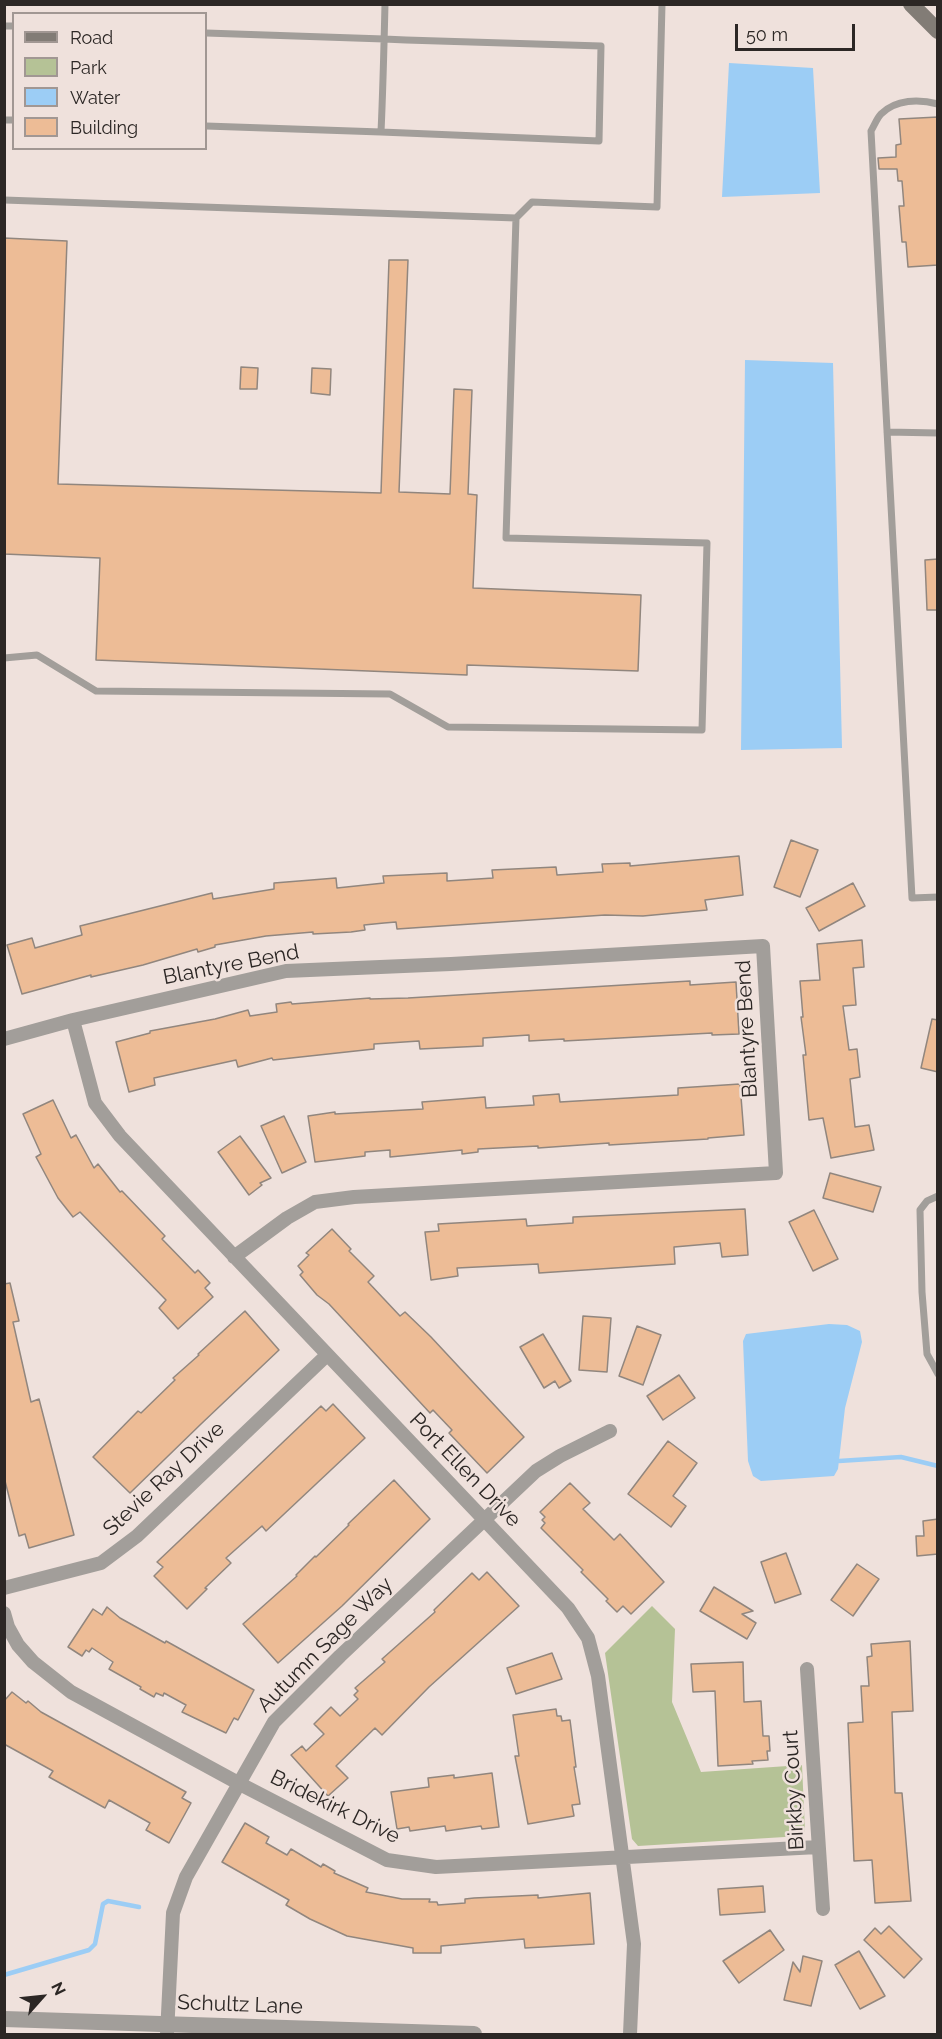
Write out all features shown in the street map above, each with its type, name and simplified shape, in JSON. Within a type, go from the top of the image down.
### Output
[{"type":"main road","points":[[911,4],[938,31]]},
{"type":"street","name":"Blantyre Bend","points":[[4,1039],[73,1020],[286,971],[763,946],[776,1173],[354,1197],[315,1202],[287,1218],[234,1257]]},
{"type":"street","name":"Port Ellen Drive","points":[[73,1020],[95,1103],[120,1137],[568,1608],[588,1638],[598,1676],[634,1944],[630,2034]]},
{"type":"street","name":"Stevie Ray Drive","points":[[4,1588],[101,1563],[119,1551],[327,1355]]},
{"type":"street","name":"Autumn Sage Way","points":[[167,2030],[173,1913],[186,1878],[274,1722],[536,1471],[610,1431]]},
{"type":"street","name":"Bridekirk Drive","points":[[4,1613],[8,1627],[18,1645],[33,1662],[71,1692],[240,1784],[387,1860],[436,1867],[818,1847]]},
{"type":"street","name":"Birkby Court","points":[[807,1669],[823,1909]]},
{"type":"street","name":"Schultz Lane","points":[[4,2019],[167,2030],[474,2034]]},
{"type":"lane","points":[[381,132],[386,4]]},
{"type":"lane","points":[[4,658],[38,655],[96,691],[390,694],[448,727],[702,730],[707,543],[506,538],[516,218],[532,202],[657,207],[662,4]]},
{"type":"lane","points":[[207,33],[601,46],[599,141],[207,126]]},
{"type":"lane","points":[[938,104],[923,100],[900,103],[881,114],[871,131],[912,898],[938,897]]},
{"type":"lane","points":[[4,200],[516,218]]},
{"type":"lane","points":[[887,432],[938,433]]},
{"type":"lane","points":[[938,1196],[927,1201],[920,1210],[922,1292],[927,1354],[938,1374]]},
{"type":"green space","points":[[652,1606],[675,1629],[672,1702],[701,1772],[802,1765],[805,1831],[801,1836],[638,1846],[632,1839],[605,1653]]},
{"type":"water","points":[[729,63],[813,68],[820,193],[722,197]]},
{"type":"water","points":[[745,360],[833,363],[842,748],[741,750]]},
{"type":"water","points":[[829,1324],[847,1325],[860,1331],[862,1342],[845,1408],[838,1469],[834,1476],[761,1481],[753,1476],[748,1461],[743,1341],[746,1334]]},
{"type":"building","points":[[938,117],[938,265],[908,267],[906,242],[902,242],[899,206],[904,206],[902,181],[898,181],[897,169],[879,169],[878,158],[896,157],[896,145],[901,144],[899,119]]},
{"type":"building","points":[[4,238],[67,241],[58,484],[381,493],[389,260],[408,260],[399,492],[450,494],[454,389],[472,390],[468,494],[477,495],[473,588],[641,595],[638,671],[467,665],[467,675],[96,660],[100,558],[4,554]]},
{"type":"building","points":[[241,367],[258,368],[257,389],[240,389]]},
{"type":"building","points":[[312,368],[331,369],[330,395],[311,393]]},
{"type":"building","points":[[938,559],[938,610],[927,610],[925,560]]},
{"type":"building","points":[[791,840],[818,850],[800,897],[774,887]]},
{"type":"building","points":[[739,856],[743,895],[705,900],[707,910],[643,916],[605,915],[397,929],[396,922],[364,925],[365,930],[351,932],[266,936],[215,945],[215,947],[198,952],[197,949],[143,965],[91,977],[91,975],[22,994],[7,945],[32,938],[35,948],[82,935],[80,926],[212,893],[213,899],[274,889],[274,883],[336,878],[337,888],[384,883],[383,876],[447,873],[447,881],[493,878],[492,870],[556,867],[557,875],[603,872],[602,864],[630,863],[630,866]]},
{"type":"building","points":[[853,883],[865,906],[819,931],[806,908]]},
{"type":"building","points":[[862,940],[864,967],[853,968],[856,1005],[843,1006],[849,1050],[857,1049],[860,1077],[850,1079],[855,1127],[869,1125],[874,1150],[831,1158],[823,1118],[809,1120],[800,981],[820,980],[817,944]]},
{"type":"building","points":[[690,981],[690,985],[736,982],[739,1034],[712,1035],[712,1033],[564,1041],[564,1039],[529,1041],[529,1035],[483,1038],[483,1046],[420,1049],[419,1041],[374,1044],[374,1049],[273,1060],[272,1058],[238,1067],[236,1060],[154,1078],[155,1085],[129,1092],[116,1042],[150,1033],[150,1031],[215,1019],[248,1010],[250,1016],[277,1012],[276,1004],[291,1002],[292,1004],[370,998],[408,998]]},
{"type":"building","points":[[932,1019],[938,1020],[938,1072],[921,1068]]},
{"type":"building","points":[[740,1084],[744,1135],[708,1139],[478,1149],[478,1152],[462,1154],[462,1150],[390,1157],[390,1150],[365,1152],[365,1156],[315,1162],[308,1116],[335,1112],[335,1114],[423,1109],[422,1102],[485,1097],[486,1108],[534,1105],[533,1096],[559,1094],[560,1102],[678,1095],[678,1088]]},
{"type":"building","points":[[53,1100],[71,1138],[76,1135],[94,1168],[98,1164],[120,1192],[122,1191],[165,1236],[162,1239],[195,1273],[198,1270],[210,1283],[205,1288],[213,1297],[178,1329],[159,1308],[166,1300],[80,1212],[73,1217],[58,1198],[36,1157],[41,1154],[23,1114]]},
{"type":"building","points":[[284,1116],[306,1162],[282,1173],[261,1126]]},
{"type":"building","points":[[240,1136],[271,1178],[260,1183],[262,1185],[249,1195],[218,1152]]},
{"type":"building","points":[[830,1173],[881,1187],[873,1212],[823,1198]]},
{"type":"building","points":[[745,1209],[748,1255],[722,1257],[720,1243],[674,1247],[675,1264],[539,1273],[538,1264],[457,1268],[458,1276],[431,1280],[425,1232],[439,1231],[438,1224],[526,1219],[527,1226],[573,1223],[573,1217]]},
{"type":"building","points":[[814,1210],[838,1259],[813,1271],[789,1222]]},
{"type":"building","points":[[332,1229],[351,1249],[349,1251],[374,1276],[368,1282],[400,1316],[405,1312],[431,1337],[524,1437],[487,1473],[449,1433],[452,1430],[433,1410],[430,1413],[300,1275],[303,1272],[298,1266],[309,1255],[306,1253]]},
{"type":"building","points":[[10,1283],[19,1321],[13,1322],[31,1402],[39,1399],[74,1535],[29,1548],[25,1534],[19,1536],[4,1477],[4,1284]]},
{"type":"building","points":[[245,1311],[279,1350],[130,1493],[93,1457],[138,1411],[141,1413],[175,1380],[173,1378]]},
{"type":"building","points":[[583,1316],[611,1318],[607,1372],[579,1370]]},
{"type":"building","points":[[637,1326],[661,1335],[643,1385],[619,1376]]},
{"type":"building","points":[[543,1334],[571,1381],[559,1388],[555,1381],[544,1388],[520,1347]]},
{"type":"building","points":[[679,1375],[695,1398],[663,1420],[647,1396]]},
{"type":"building","points":[[333,1404],[365,1438],[266,1531],[262,1526],[226,1558],[231,1563],[187,1609],[154,1576],[163,1567],[157,1562],[321,1406],[326,1411]]},
{"type":"building","points":[[668,1441],[697,1463],[673,1496],[686,1506],[671,1527],[628,1494]]},
{"type":"building","points":[[394,1480],[430,1519],[342,1606],[278,1663],[243,1624],[297,1576]]},
{"type":"building","points":[[570,1483],[590,1503],[583,1509],[614,1540],[620,1534],[664,1582],[631,1614],[623,1606],[617,1612],[606,1601],[608,1599],[581,1572],[583,1570],[541,1528],[545,1523],[542,1520],[545,1517],[540,1512]]},
{"type":"building","points":[[938,1519],[938,1554],[917,1556],[916,1536],[924,1536],[923,1521]]},
{"type":"building","points":[[786,1553],[801,1594],[775,1603],[761,1562]]},
{"type":"building","points":[[857,1564],[879,1579],[853,1616],[831,1600]]},
{"type":"building","points":[[487,1572],[519,1606],[429,1687],[382,1735],[375,1728],[336,1766],[348,1778],[328,1796],[291,1755],[302,1746],[306,1751],[324,1734],[314,1724],[331,1707],[340,1716],[358,1699],[354,1695],[358,1691],[355,1688],[385,1662],[382,1659],[435,1612],[434,1610],[472,1573],[479,1580]]},
{"type":"building","points":[[714,1587],[753,1611],[742,1614],[756,1623],[747,1639],[700,1611]]},
{"type":"building","points":[[107,1607],[120,1618],[254,1690],[238,1720],[234,1718],[226,1733],[182,1712],[186,1705],[164,1693],[163,1696],[156,1693],[154,1697],[140,1689],[141,1687],[109,1669],[113,1662],[92,1648],[89,1652],[86,1650],[82,1656],[68,1647],[93,1609],[102,1615]]},
{"type":"building","points":[[910,1641],[913,1711],[892,1712],[895,1793],[902,1793],[911,1901],[875,1903],[872,1860],[854,1861],[848,1723],[863,1722],[861,1686],[869,1686],[867,1657],[872,1656],[871,1644]]},
{"type":"building","points":[[552,1653],[562,1679],[516,1694],[507,1668]]},
{"type":"building","points":[[743,1662],[744,1702],[761,1701],[763,1736],[769,1736],[768,1760],[752,1761],[753,1764],[718,1766],[715,1691],[693,1692],[691,1664]]},
{"type":"building","points":[[12,1692],[41,1712],[186,1792],[182,1798],[191,1803],[169,1843],[146,1830],[150,1823],[109,1800],[105,1808],[49,1777],[53,1771],[4,1744],[4,1701]]},
{"type":"building","points":[[556,1709],[557,1716],[561,1716],[562,1721],[570,1720],[580,1804],[572,1805],[574,1816],[528,1824],[515,1756],[519,1756],[513,1715]]},
{"type":"building","points":[[492,1773],[499,1827],[482,1829],[481,1826],[446,1831],[445,1826],[410,1831],[409,1827],[397,1829],[391,1792],[429,1787],[428,1778],[454,1775],[454,1778]]},
{"type":"building","points":[[245,1823],[269,1837],[266,1843],[287,1855],[291,1849],[321,1867],[323,1864],[335,1871],[334,1873],[368,1888],[366,1892],[402,1899],[430,1899],[429,1902],[437,1902],[438,1905],[465,1903],[465,1899],[474,1898],[538,1895],[538,1898],[590,1893],[594,1944],[525,1948],[524,1939],[441,1946],[441,1953],[413,1953],[413,1948],[347,1936],[286,1905],[289,1900],[222,1862]]},
{"type":"building","points":[[763,1886],[765,1912],[720,1915],[718,1889]]},
{"type":"building","points":[[889,1926],[922,1959],[904,1978],[864,1940],[875,1928],[881,1934]]},
{"type":"building","points":[[770,1930],[784,1950],[739,1983],[723,1961]]},
{"type":"building","points":[[859,1951],[885,1996],[860,2009],[835,1965]]},
{"type":"building","points":[[803,1956],[822,1961],[811,2006],[784,2000],[793,1962],[800,1972]]},
{"type":"waterway","points":[[839,1461],[901,1457],[938,1466]]},
{"type":"waterway","points":[[4,1975],[89,1950],[95,1944],[103,1904],[108,1901],[139,1907]]}]
